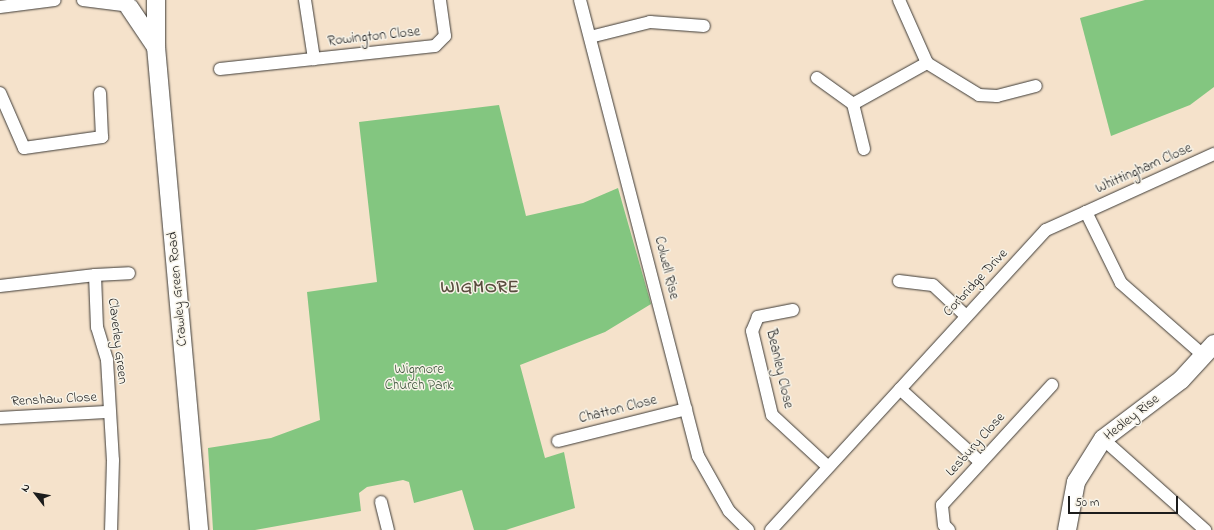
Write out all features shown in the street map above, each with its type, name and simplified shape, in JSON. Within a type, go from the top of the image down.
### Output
[{"type":"street","points":[[0,6],[28,1],[55,0]]},
{"type":"street","points":[[83,0],[123,4],[144,8],[156,0]]},
{"type":"street","name":"Crawley Green Road","points":[[156,0],[156,47],[199,530]]},
{"type":"street","name":"Rowington Close","points":[[305,0],[314,59]]},
{"type":"street","name":"Rowington Close","points":[[220,69],[435,46],[445,36],[440,0]]},
{"type":"street","name":"Colwell Rise","points":[[580,0],[698,456],[729,511],[748,530]]},
{"type":"street","points":[[899,0],[927,63],[979,95],[997,96],[1036,86]]},
{"type":"street","name":"Crawley Green Road","points":[[123,4],[156,47]]},
{"type":"street","points":[[590,37],[650,22],[704,26]]},
{"type":"street","points":[[853,104],[927,63]]},
{"type":"street","points":[[817,78],[853,104],[864,149]]},
{"type":"street","points":[[0,93],[24,148],[102,137],[100,93]]},
{"type":"street","name":"Whittingham Close","points":[[1086,212],[1214,154]]},
{"type":"street","points":[[1086,212],[1120,283],[1209,350]]},
{"type":"street","name":"Corbridge Drive","points":[[771,530],[827,466],[900,389],[965,314],[1046,230],[1086,212]]},
{"type":"street","points":[[0,286],[94,275],[129,273]]},
{"type":"street","name":"Claverley Green","points":[[94,275],[97,327],[107,360],[113,460],[111,530]]},
{"type":"street","points":[[900,281],[933,285],[965,314]]},
{"type":"street","name":"Beanley Close","points":[[793,310],[758,317],[752,331],[772,415],[827,466]]},
{"type":"street","name":"Hedley Rise","points":[[1067,530],[1076,482],[1103,439],[1181,380],[1209,350]]},
{"type":"street","name":"Lesbury Close","points":[[949,530],[944,525],[942,505],[980,461],[1052,385]]},
{"type":"street","points":[[900,389],[980,461]]},
{"type":"street","name":"Chatton Close","points":[[558,441],[686,409]]},
{"type":"street","name":"Renshaw Close","points":[[0,418],[109,412]]},
{"type":"street","points":[[1103,439],[1205,530]]},
{"type":"street","points":[[381,502],[388,530]]},
{"type":"green space","points":[[1145,0],[1214,0],[1214,87],[1190,105],[1111,136],[1080,18]]},
{"type":"green space","name":"Wigmore Church Park","points":[[499,105],[526,216],[583,203],[618,188],[651,304],[605,332],[520,365],[545,458],[564,452],[575,508],[506,530],[474,530],[462,490],[414,503],[409,482],[403,480],[367,487],[359,493],[361,511],[255,530],[213,530],[208,448],[271,438],[320,420],[307,292],[377,282],[359,122]]},
{"type":"district","name":"WIGMORE","points":[[480,288]]}]
